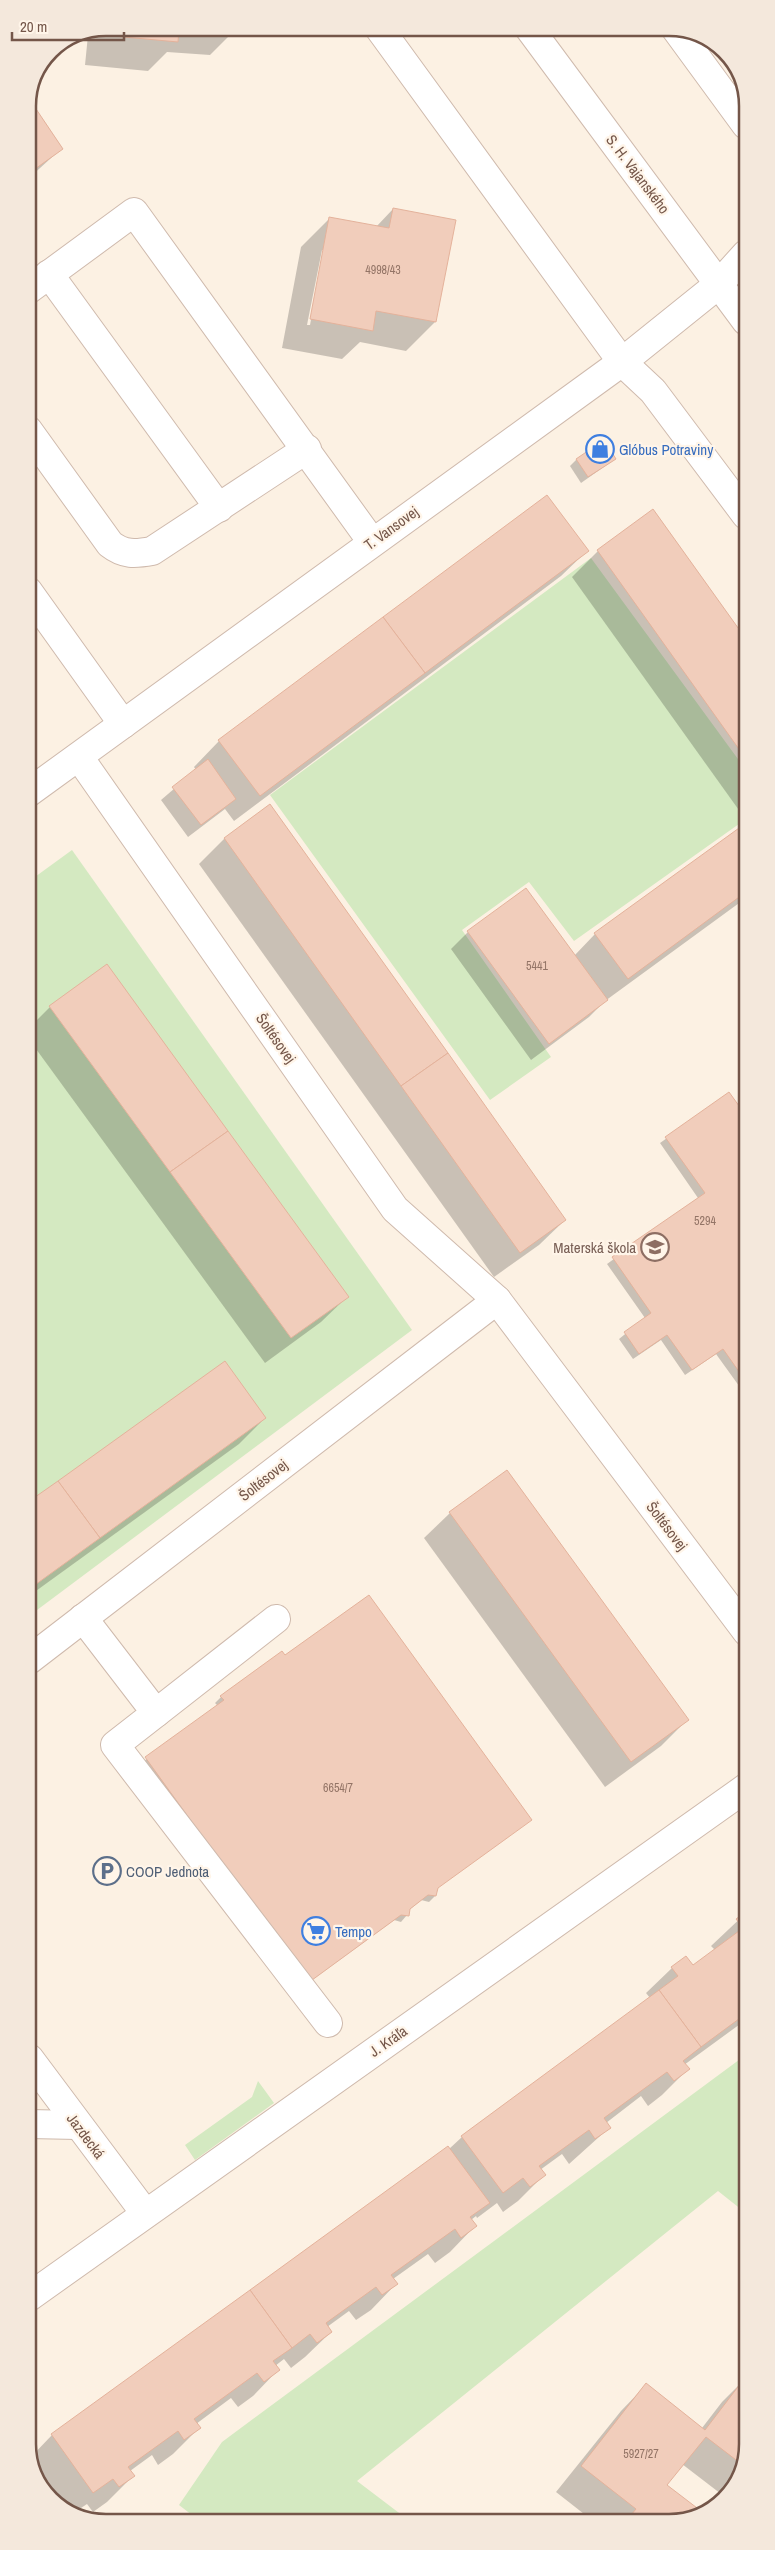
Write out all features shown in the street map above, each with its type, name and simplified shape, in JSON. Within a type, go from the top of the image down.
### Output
[{"type":"street","points":[[385,36],[622,362],[654,391],[739,506]]},
{"type":"street","name":"S. H. Vajanského","points":[[535,36],[739,311]]},
{"type":"street","points":[[682,38],[739,116]]},
{"type":"street","points":[[36,284],[134,212],[372,542]]},
{"type":"street","name":"T. Vansovej","points":[[36,787],[622,362],[719,284],[739,262]]},
{"type":"street","points":[[50,274],[219,508]]},
{"type":"street","points":[[36,441],[110,544],[120,552],[134,554],[152,551],[306,449]]},
{"type":"street","points":[[36,602],[123,724]]},
{"type":"street","name":"Šoltésovej","points":[[79,757],[395,1209],[496,1300],[739,1621]]},
{"type":"street","name":"Šoltésovej","points":[[36,1654],[496,1300]]},
{"type":"street","points":[[83,1618],[156,1713]]},
{"type":"street","points":[[276,1620],[115,1744],[328,2023]]},
{"type":"street","name":"J. Kráľa","points":[[36,2292],[739,1793]]},
{"type":"street","name":"Jazdecká","points":[[36,2068],[145,2213]]},
{"type":"street","points":[[36,2124],[78,2125]]},
{"type":"green space","points":[[591,558],[739,760],[739,824],[574,941],[529,882],[462,930],[551,1057],[490,1100],[270,795]]},
{"type":"green space","points":[[72,850],[412,1330],[36,1611],[36,876]]},
{"type":"green space","points":[[739,2060],[739,2208],[718,2191],[357,2481],[400,2514],[191,2514],[179,2505],[222,2442]]},
{"type":"green space","points":[[258,2081],[274,2103],[195,2160],[185,2145],[252,2097]]},
{"type":"building","points":[[113,36],[178,36],[178,42]]},
{"type":"building","points":[[36,109],[63,149],[36,168]]},
{"type":"building","points":[[393,208],[456,220],[436,322],[376,311],[373,331],[310,319],[329,217],[389,228]]},
{"type":"building","name":"Glóbus Potraviny","points":[[604,440],[616,459],[588,477],[576,459]]},
{"type":"building","points":[[547,495],[589,551],[425,673],[383,617]]},
{"type":"building","points":[[653,509],[739,629],[739,749],[597,550]]},
{"type":"building","points":[[383,617],[425,673],[260,796],[218,740]]},
{"type":"building","points":[[208,759],[236,799],[201,825],[172,787]]},
{"type":"building","points":[[270,804],[448,1053],[401,1086],[224,838]]},
{"type":"building","points":[[739,828],[739,897],[628,979],[594,933]]},
{"type":"building","points":[[526,888],[608,1000],[549,1044],[467,931]]},
{"type":"building","points":[[107,964],[228,1131],[170,1172],[49,1006]]},
{"type":"building","points":[[448,1053],[566,1220],[520,1253],[401,1086]]},
{"type":"building","points":[[729,1092],[739,1106],[739,1372],[723,1349],[692,1370],[667,1335],[639,1354],[624,1332],[651,1313],[612,1257],[705,1193],[665,1137]]},
{"type":"building","points":[[228,1131],[349,1297],[291,1338],[170,1172]]},
{"type":"building","points":[[225,1361],[266,1418],[100,1538],[58,1481]]},
{"type":"building","points":[[507,1470],[689,1720],[631,1762],[449,1512]]},
{"type":"building","points":[[58,1481],[100,1538],[36,1584],[36,1496]]},
{"type":"building","points":[[369,1595],[532,1820],[438,1888],[436,1896],[428,1895],[410,1909],[409,1916],[401,1915],[308,1983],[145,1757],[224,1700],[220,1696],[282,1651],[285,1655]]},
{"type":"building","points":[[739,1931],[739,2019],[701,2047],[659,1990],[678,1976],[671,1967],[686,1956],[693,1965]]},
{"type":"building","points":[[659,1990],[701,2047],[683,2061],[690,2069],[674,2081],[667,2072],[604,2118],[611,2128],[595,2139],[589,2130],[539,2166],[546,2175],[530,2187],[523,2178],[503,2193],[461,2136]]},
{"type":"building","points":[[448,2146],[490,2203],[470,2217],[477,2226],[461,2238],[455,2229],[391,2275],[398,2284],[382,2295],[376,2287],[326,2323],[332,2332],[317,2343],[310,2334],[292,2348],[250,2290]]},
{"type":"building","points":[[250,2290],[292,2348],[273,2361],[280,2370],[264,2382],[257,2373],[194,2419],[201,2428],[184,2440],[178,2431],[128,2467],[135,2476],[119,2487],[113,2479],[93,2493],[51,2434]]},
{"type":"building","points":[[646,2383],[705,2430],[739,2385],[739,2444],[736,2460],[706,2437],[667,2485],[697,2508],[687,2511],[668,2514],[632,2514],[636,2509],[581,2466]]},
{"type":"place","name":"Glóbus Potraviny","points":[[600,449]]},
{"type":"place","name":"Materská škola","points":[[655,1247]]},
{"type":"place","name":"COOP Jednota","points":[[107,1871]]},
{"type":"place","name":"Tempo","points":[[316,1931]]}]
